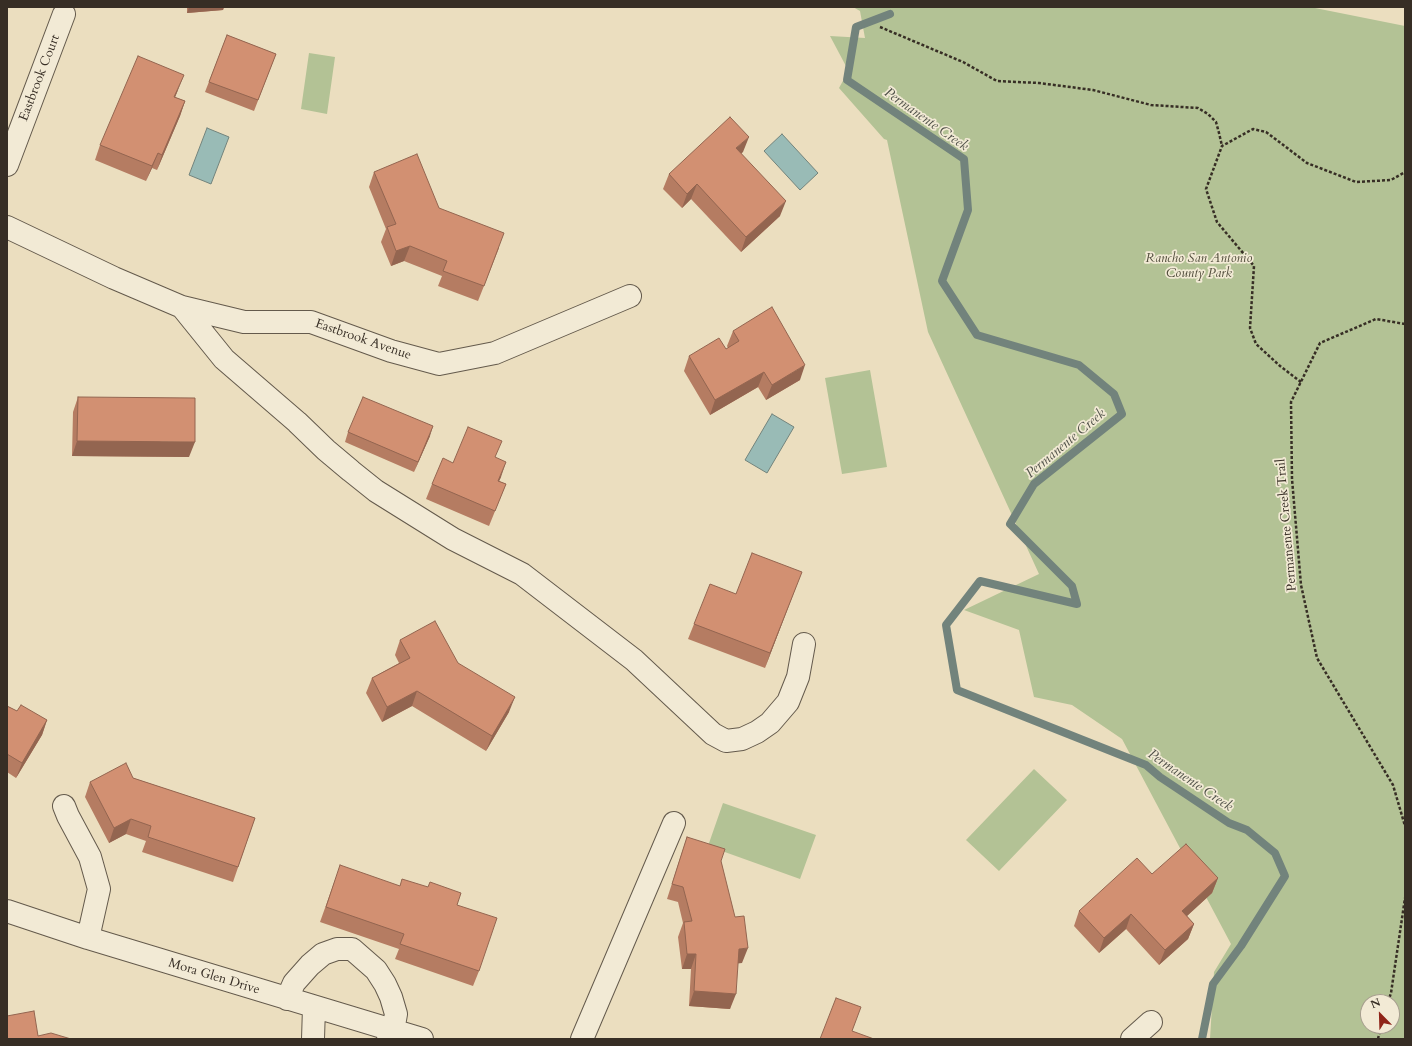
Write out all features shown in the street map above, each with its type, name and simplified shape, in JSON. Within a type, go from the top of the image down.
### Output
[{"type":"street","name":"Eastbrook Court","points":[[7,165],[64,14]]},
{"type":"street","name":"Eastbrook Avenue","points":[[7,227],[114,278],[182,307],[244,322],[311,322],[391,352],[439,364],[495,353],[630,296]]},
{"type":"street","points":[[182,307],[224,359],[351,471],[376,491],[453,539],[522,574],[634,660],[713,734],[726,741],[742,739],[757,732],[770,723],[788,702],[798,677],[804,644]]},
{"type":"street","points":[[64,806],[90,857],[99,889],[88,938]]},
{"type":"street","points":[[582,1039],[674,823]]},
{"type":"street","name":"Mora Glen Drive","points":[[7,911],[88,938],[314,1007],[391,1035],[422,1039]]},
{"type":"street","points":[[286,999],[294,983],[323,954],[338,949],[352,949],[376,970],[385,984],[396,1014],[391,1035]]},
{"type":"street","points":[[313,1039],[314,1007]]},
{"type":"street","points":[[1132,1039],[1151,1022]]},
{"type":"path","points":[[880,27],[963,62],[997,81],[1039,83],[1093,90],[1151,105],[1198,108],[1208,114],[1216,122],[1222,146],[1206,189],[1217,222],[1254,266],[1250,328],[1256,344],[1280,366],[1301,382]]},
{"type":"path","points":[[1222,146],[1253,129],[1266,132],[1307,163],[1356,182],[1391,180],[1405,172]]},
{"type":"path","name":"Permanente Creek Trail","points":[[1405,324],[1376,319],[1320,343],[1291,402],[1292,479],[1301,584],[1317,658],[1393,785],[1405,826]]},
{"type":"path","points":[[1391,994],[1405,898]]},
{"type":"green space","name":"Rancho San Antonio County Park","points":[[853,7],[1310,7],[1405,26],[1405,1039],[1210,1039],[1214,972],[1231,944],[1122,739],[1072,705],[1034,697],[1019,630],[964,610],[1039,574],[928,332],[887,140],[884,139],[839,88],[849,70],[830,36],[865,38],[860,11]]},
{"type":"green space","points":[[309,53],[335,57],[327,114],[301,109]]},
{"type":"green space","points":[[870,370],[887,467],[842,474],[825,378]]},
{"type":"green space","points":[[1034,769],[1067,800],[999,871],[966,840]]},
{"type":"green space","points":[[723,803],[816,835],[800,879],[708,846]]},
{"type":"water","points":[[207,128],[229,137],[211,184],[189,175]]},
{"type":"water","points":[[782,134],[818,173],[800,190],[764,151]]},
{"type":"water","points":[[772,414],[794,427],[767,473],[745,460]]},
{"type":"building","points":[[227,35],[276,54],[258,100],[209,82]]},
{"type":"building","points":[[138,56],[184,75],[174,97],[185,101],[162,155],[158,153],[152,166],[100,145]]},
{"type":"building","points":[[730,117],[749,137],[736,148],[786,201],[746,237],[697,184],[687,194],[669,174]]},
{"type":"building","points":[[417,154],[439,208],[504,233],[484,286],[443,271],[447,261],[410,246],[396,251],[387,227],[396,224],[374,172]]},
{"type":"building","points":[[772,307],[805,365],[772,385],[764,372],[715,400],[689,356],[719,338],[726,349],[739,341],[733,331]]},
{"type":"building","points":[[78,397],[195,398],[195,442],[77,441]]},
{"type":"building","points":[[363,397],[433,426],[418,462],[348,432]]},
{"type":"building","points":[[468,427],[502,441],[495,457],[506,462],[498,481],[506,484],[495,511],[432,484],[443,458],[453,463]]},
{"type":"building","points":[[752,553],[802,572],[770,653],[694,624],[710,584],[736,594]]},
{"type":"building","points":[[435,621],[458,663],[515,697],[492,736],[417,691],[387,707],[372,678],[410,658],[400,640]]},
{"type":"building","points":[[21,705],[47,720],[22,763],[7,754],[7,706],[17,711]]},
{"type":"building","points":[[126,763],[133,778],[255,818],[238,867],[148,837],[151,826],[131,819],[114,828],[90,782]]},
{"type":"building","points":[[687,837],[725,849],[721,861],[735,917],[744,916],[748,948],[739,949],[736,994],[694,991],[696,954],[687,954],[684,922],[692,921],[683,887],[672,884]]},
{"type":"building","points":[[1186,844],[1218,878],[1182,911],[1194,924],[1165,950],[1131,914],[1104,938],[1079,911],[1137,858],[1152,874]]},
{"type":"building","points":[[340,865],[400,886],[402,879],[428,887],[430,882],[461,893],[457,905],[497,918],[479,971],[400,944],[404,934],[326,907]]},
{"type":"building","points":[[836,998],[861,1007],[852,1031],[874,1039],[820,1039]]},
{"type":"building","points":[[34,1011],[38,1036],[51,1033],[71,1039],[7,1039],[7,1016]]},
{"type":"waterway","name":"Permanente Creek","points":[[890,14],[856,27],[847,80],[964,159],[968,210],[942,281],[977,335],[1079,365],[1114,394],[1122,414],[1034,484],[1010,524],[1072,586],[1077,604],[980,581],[946,625],[957,690],[1146,765],[1160,777],[1229,823],[1247,830],[1275,853],[1285,876],[1241,946],[1213,984],[1202,1039]]}]
